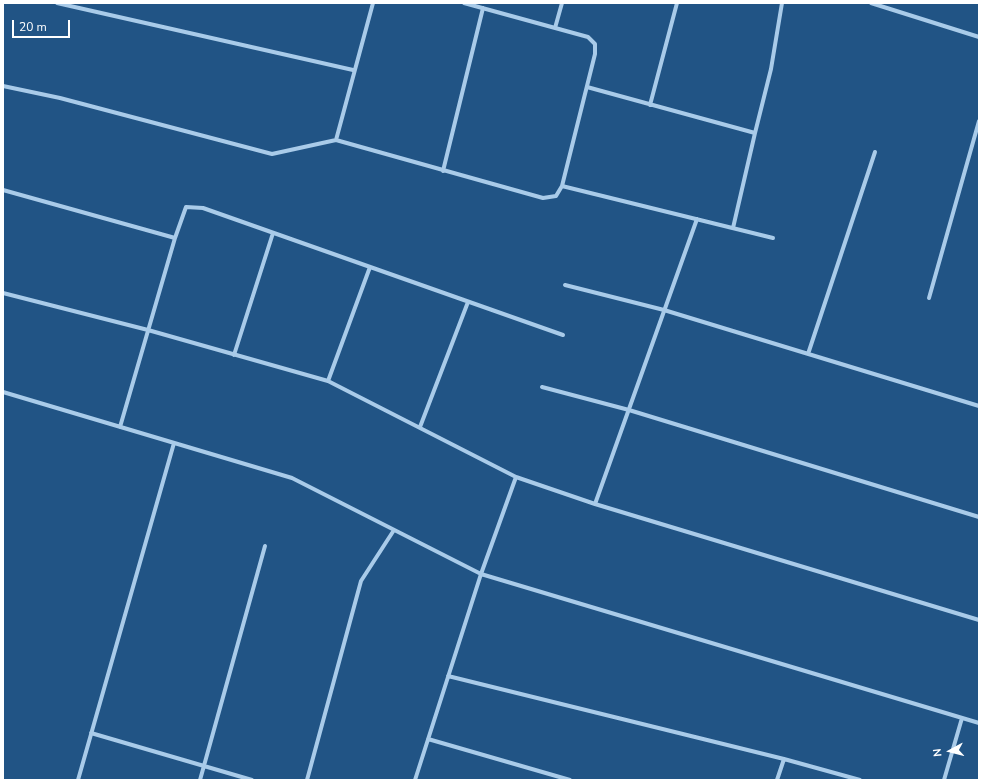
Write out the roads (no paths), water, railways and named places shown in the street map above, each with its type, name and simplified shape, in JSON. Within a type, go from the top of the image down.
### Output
[{"type":"street","points":[[57,3],[353,70]]},
{"type":"street","points":[[336,140],[353,70],[373,3]]},
{"type":"street","points":[[3,86],[60,98],[272,154],[336,140],[543,198],[556,196],[562,186],[595,54],[595,44],[588,37],[464,3]]},
{"type":"street","points":[[555,28],[562,3]]},
{"type":"street","points":[[650,104],[677,3]]},
{"type":"street","points":[[734,228],[771,69],[782,3]]},
{"type":"street","points":[[871,3],[979,37]]},
{"type":"street","points":[[443,171],[483,8]]},
{"type":"street","points":[[587,87],[755,133]]},
{"type":"street","points":[[929,298],[979,121]]},
{"type":"street","points":[[808,354],[875,152]]},
{"type":"street","points":[[562,186],[773,238]]},
{"type":"street","points":[[3,190],[175,238]]},
{"type":"street","points":[[120,427],[175,238],[186,207],[203,208],[563,335]]},
{"type":"street","points":[[595,504],[697,220]]},
{"type":"street","points":[[234,355],[273,233]]},
{"type":"street","points":[[328,381],[370,267]]},
{"type":"street","points":[[565,285],[664,310],[979,406]]},
{"type":"street","points":[[3,293],[148,330],[328,381],[420,427],[516,478],[595,504],[979,620]]},
{"type":"street","points":[[420,427],[468,302]]},
{"type":"street","points":[[542,387],[629,410],[979,517]]},
{"type":"street","points":[[3,392],[292,478],[481,574],[979,723]]},
{"type":"street","points":[[78,780],[174,443]]},
{"type":"street","points":[[415,780],[481,574],[516,478]]},
{"type":"street","points":[[307,780],[361,581],[394,530]]},
{"type":"street","points":[[200,780],[265,546]]},
{"type":"street","points":[[448,676],[784,759],[860,780]]},
{"type":"street","points":[[944,780],[962,718]]},
{"type":"street","points":[[91,733],[252,780]]},
{"type":"street","points":[[428,740],[570,780]]},
{"type":"street","points":[[777,780],[784,759]]}]
